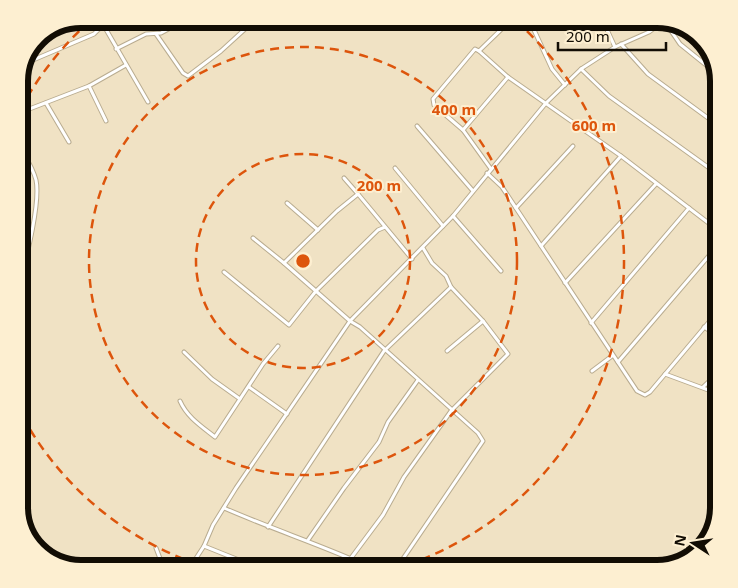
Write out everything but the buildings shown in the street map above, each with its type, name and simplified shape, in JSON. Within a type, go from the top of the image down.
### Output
[{"type":"street","points":[[32,59],[94,34],[100,28]]},
{"type":"street","points":[[106,28],[116,49],[148,102]]},
{"type":"street","points":[[116,49],[146,34],[156,34],[168,28]]},
{"type":"street","points":[[156,34],[183,74],[188,76],[246,28]]},
{"type":"street","points":[[479,51],[501,28]]},
{"type":"street","points":[[533,28],[552,69],[565,84]]},
{"type":"street","points":[[606,28],[615,47]]},
{"type":"street","points":[[195,560],[224,508],[350,321],[453,216],[546,103],[565,84],[582,69],[615,47],[654,28]]},
{"type":"street","points":[[670,30],[680,44],[708,68]]},
{"type":"street","points":[[621,44],[648,74],[710,119]]},
{"type":"street","points":[[491,169],[463,130],[434,106],[432,99],[475,49],[508,77],[621,156],[710,224]]},
{"type":"street","points":[[28,110],[88,86],[126,66]]},
{"type":"street","points":[[582,69],[609,96],[710,169]]},
{"type":"street","points":[[463,130],[508,77]]},
{"type":"street","points":[[88,86],[106,121]]},
{"type":"street","points":[[46,103],[69,142]]},
{"type":"street","points":[[417,126],[473,191]]},
{"type":"street","points":[[516,208],[573,146]]},
{"type":"street","points":[[541,246],[621,156]]},
{"type":"street","points":[[28,164],[36,180],[37,191],[28,248]]},
{"type":"street","points":[[395,168],[443,226]]},
{"type":"street","points":[[487,174],[502,187],[612,356],[618,362],[635,390],[641,394],[645,395],[650,392],[710,320]]},
{"type":"street","points":[[344,178],[379,216],[412,259]]},
{"type":"street","points":[[565,283],[656,184]]},
{"type":"street","points":[[284,263],[337,210],[358,194]]},
{"type":"street","points":[[287,202],[318,230]]},
{"type":"street","points":[[591,323],[689,208]]},
{"type":"street","points":[[453,216],[501,271]]},
{"type":"street","points":[[224,272],[289,325],[316,291],[378,230],[385,226]]},
{"type":"street","points":[[253,238],[350,321],[360,327],[384,351],[478,433],[483,441],[402,560]]},
{"type":"street","points":[[351,558],[383,515],[404,477],[451,411],[508,354],[483,322],[451,287],[446,276],[432,263],[423,248]]},
{"type":"street","points":[[618,362],[710,255]]},
{"type":"street","points":[[268,527],[384,351],[451,287]]},
{"type":"street","points":[[447,351],[483,322]]},
{"type":"street","points":[[704,327],[710,331]]},
{"type":"street","points":[[180,400],[184,410],[215,437],[278,346]]},
{"type":"street","points":[[184,352],[212,379],[240,399]]},
{"type":"street","points":[[592,371],[612,356]]},
{"type":"street","points":[[665,374],[710,390]]},
{"type":"street","points":[[308,540],[379,442],[388,422],[418,380]]},
{"type":"street","points":[[702,387],[710,380]]},
{"type":"street","points":[[249,387],[287,414]]},
{"type":"street","points":[[224,508],[355,560]]},
{"type":"street","points":[[204,546],[239,560]]},
{"type":"street","points":[[156,548],[161,560]]}]
